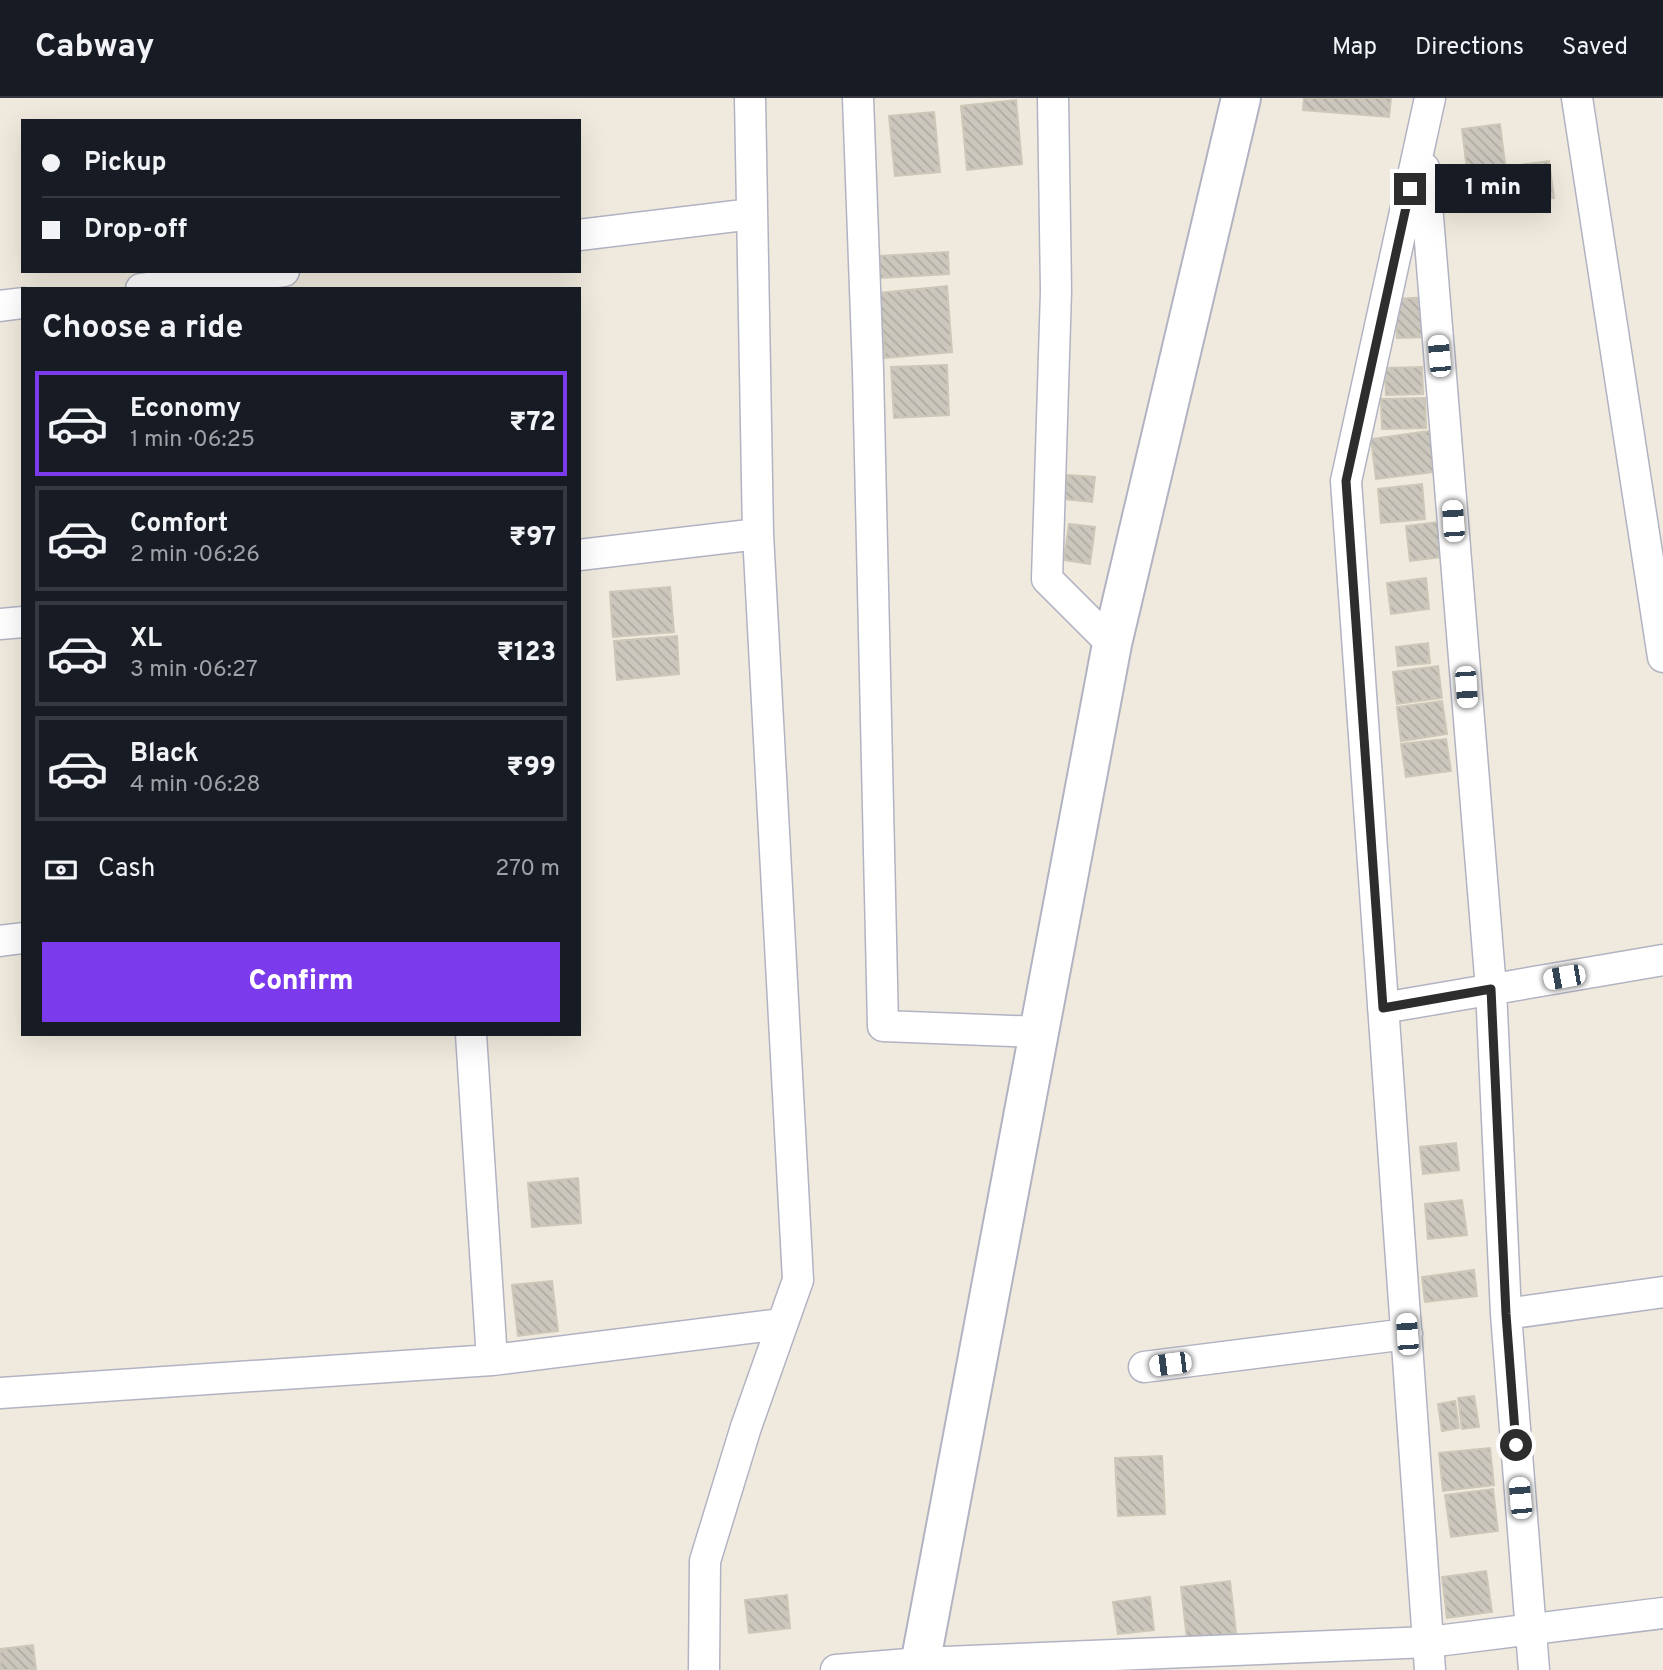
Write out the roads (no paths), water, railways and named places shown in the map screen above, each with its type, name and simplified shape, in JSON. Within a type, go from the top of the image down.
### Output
[{"type":"street","points":[[704,1670],[705,1560],[798,1280],[758,534],[750,98]]},
{"type":"street","points":[[858,98],[868,370],[883,1026],[1039,1032]]},
{"type":"street","points":[[1053,98],[1056,291],[1047,579],[1112,644]]},
{"type":"street","points":[[920,1667],[1112,644],[1241,98]]},
{"type":"street","points":[[1430,98],[1346,481],[1430,1656]]},
{"type":"street","points":[[1577,98],[1663,657]]},
{"type":"street","points":[[1422,136],[1491,989],[1506,1314],[1534,1670]]},
{"type":"street","points":[[581,235],[752,214]]},
{"type":"street","points":[[157,287],[268,273]]},
{"type":"street","points":[[0,306],[21,303]]},
{"type":"street","points":[[581,555],[758,534]]},
{"type":"street","points":[[0,624],[21,622]]},
{"type":"street","points":[[0,941],[21,938]]},
{"type":"street","points":[[1383,1008],[1663,960]]},
{"type":"street","points":[[471,1036],[492,1360]]},
{"type":"street","points":[[1506,1314],[1663,1292]]},
{"type":"street","points":[[0,1393],[492,1360],[782,1324]]},
{"type":"street","points":[[1144,1367],[1407,1334]]},
{"type":"street","points":[[836,1670],[1430,1656],[1530,1630],[1663,1613]]}]
